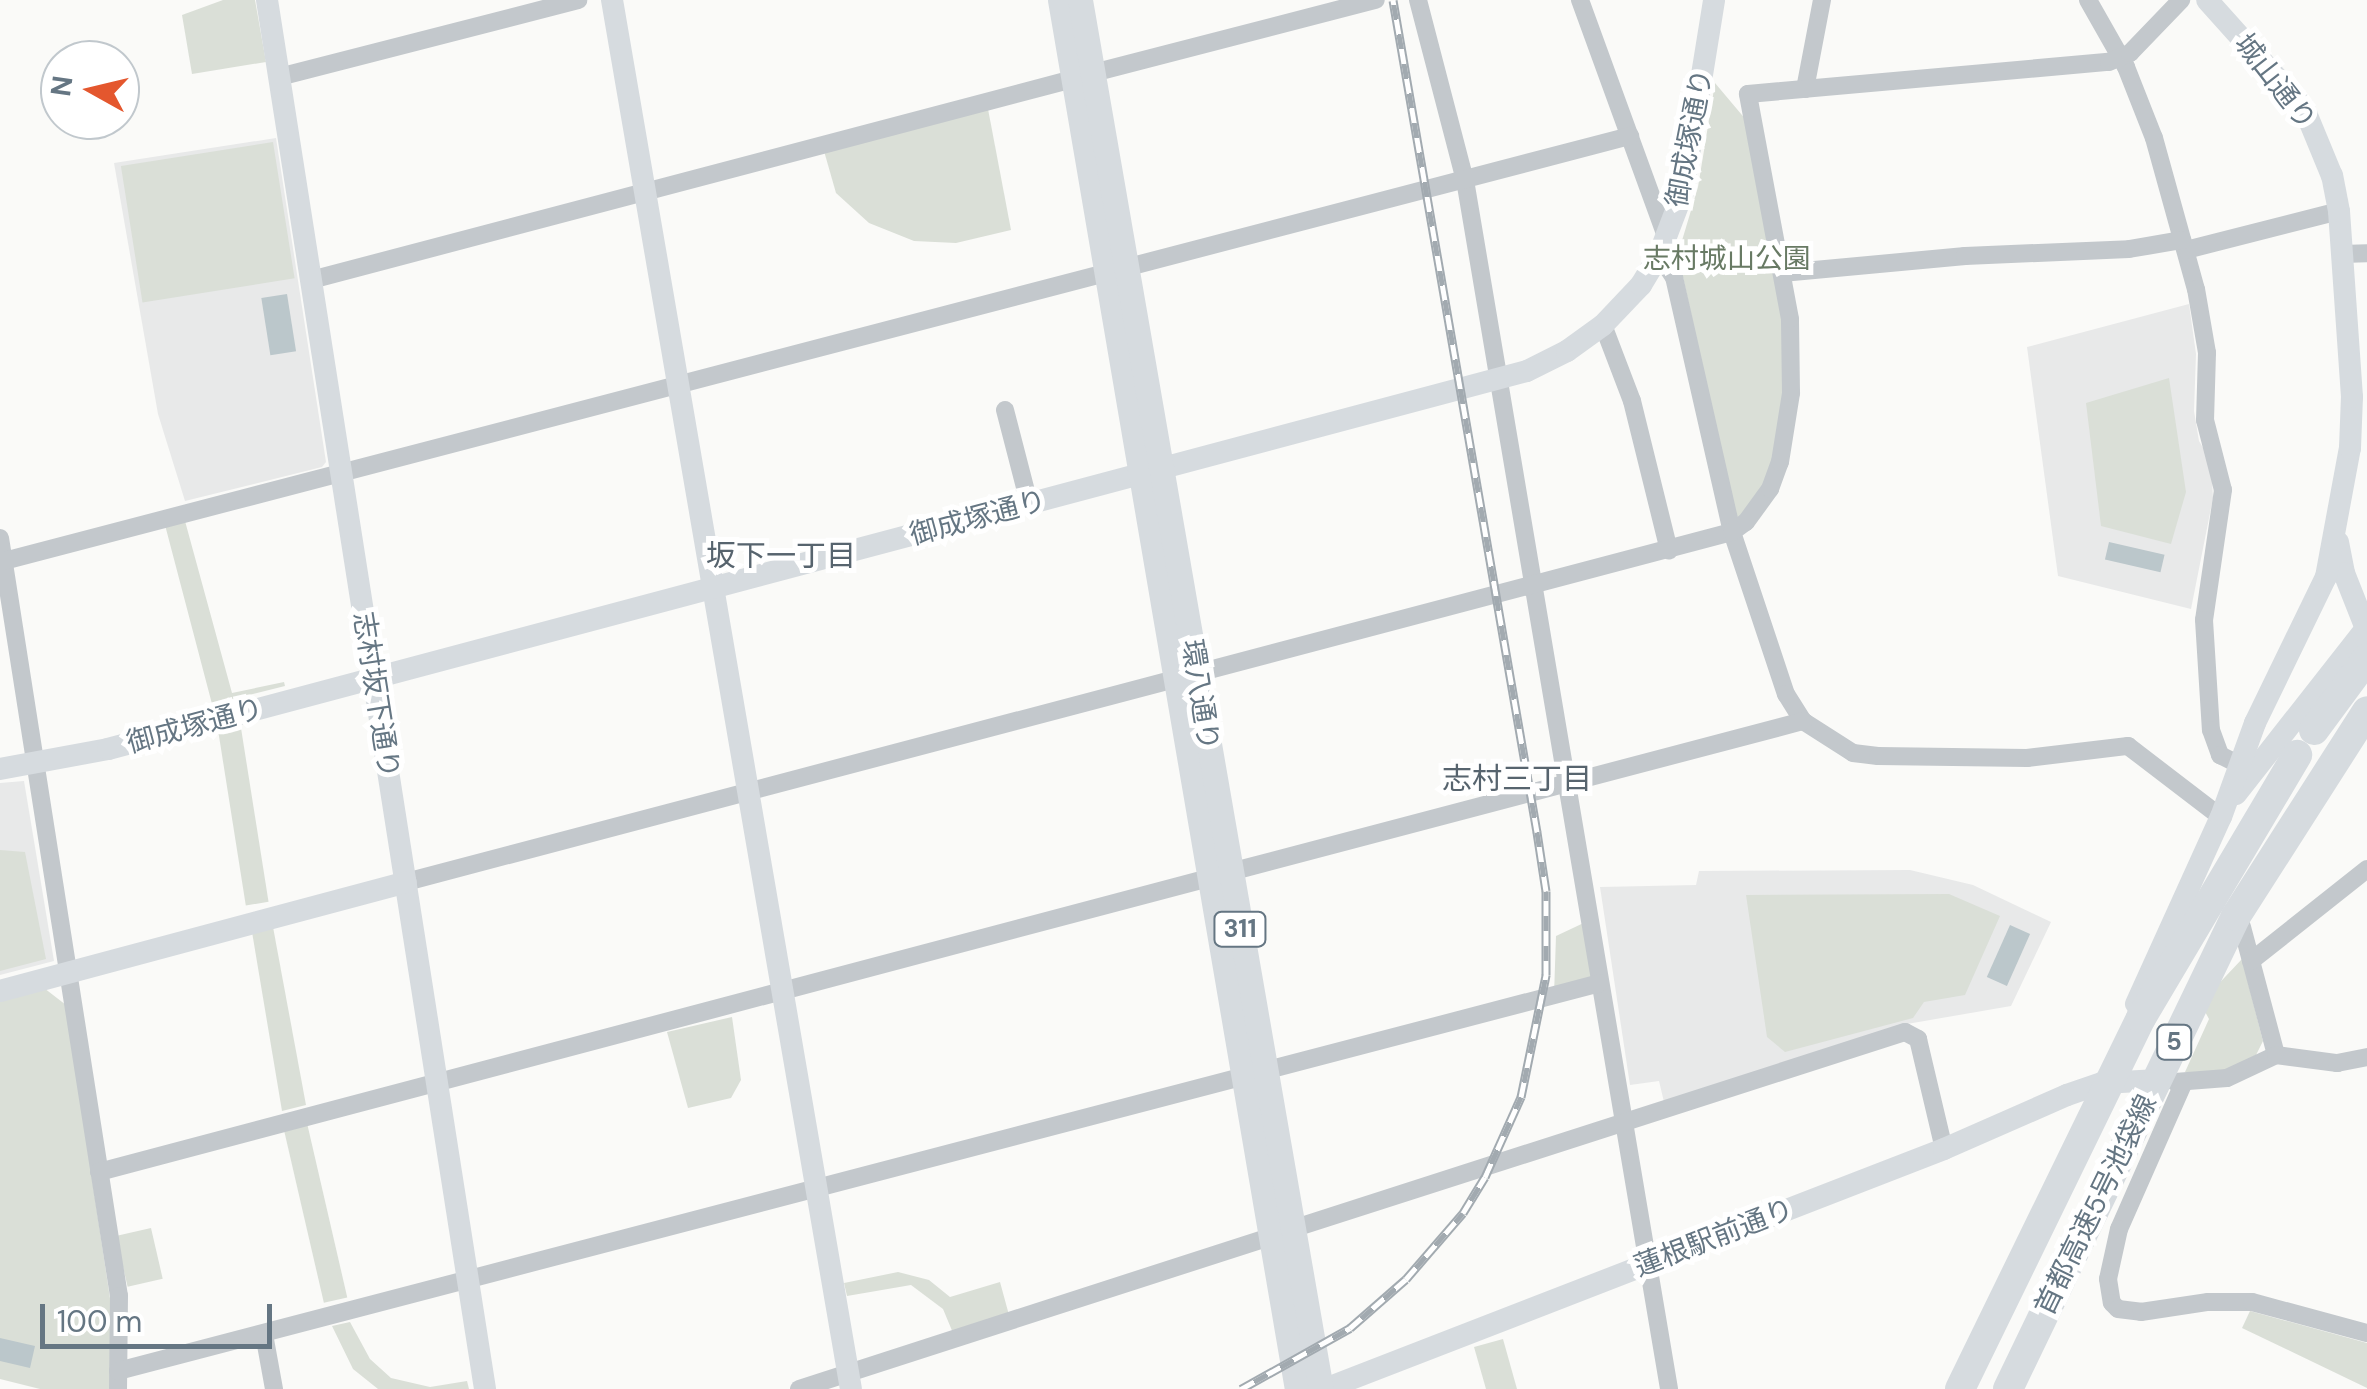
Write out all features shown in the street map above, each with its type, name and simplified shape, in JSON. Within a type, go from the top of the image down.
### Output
[{"type":"highway","name":"首都高速5号池袋線","points":[[1960,1389],[2141,1018],[2305,742],[2367,658]]},
{"type":"highway","name":"首都高速5号池袋線","points":[[2009,1389],[2219,951],[2367,711]]},
{"type":"highway","points":[[1990,1389],[2153,1057],[2219,951]]},
{"type":"highway","points":[[1977,1389],[2107,1108],[2141,1018]]},
{"type":"main road","name":"環八通り","points":[[1060,0],[1083,76],[1255,1074],[1282,1233],[1297,1389]]},
{"type":"main road","name":"環八通り","points":[[1080,0],[1083,76]]},
{"type":"main road","name":"環八通り","points":[[1282,1233],[1323,1389]]},
{"type":"street","name":"志村坂下通り","points":[[267,0],[485,1389]]},
{"type":"street","points":[[279,77],[578,0]]},
{"type":"street","points":[[612,0],[850,1381]]},
{"type":"street","points":[[311,280],[1376,0]]},
{"type":"street","points":[[1418,0],[1465,180],[1668,1389]]},
{"type":"street","points":[[1580,0],[1630,136],[1674,277],[1732,532],[1786,694],[1803,721],[1853,753],[1878,756],[2027,758],[2128,746],[2223,813]]},
{"type":"street","name":"御成塚通り","points":[[0,769],[35,764],[373,679],[714,589],[991,510],[1498,382],[1554,359],[1603,325],[1634,293],[1663,246],[1685,181],[1714,0]]},
{"type":"street","points":[[1805,89],[1822,0]]},
{"type":"street","points":[[2088,0],[2121,57],[2154,138],[2184,245],[2208,353],[2205,420],[2222,475],[2223,505],[2204,620],[2212,735],[2220,756],[2238,764]]},
{"type":"street","points":[[0,991],[1732,532],[1746,522],[1770,489],[1787,426],[1792,349],[1782,273],[1748,94],[2121,57],[2181,0]]},
{"type":"street","name":"城山通り","points":[[2207,0],[2304,108],[2326,158],[2339,211],[2352,410],[2338,528]]},
{"type":"street","points":[[2,562],[1630,136]]},
{"type":"street","points":[[1782,273],[1965,256],[2184,245],[2339,211]]},
{"type":"street","points":[[2342,254],[2367,253]]},
{"type":"street","points":[[1603,325],[1632,400],[1669,550]]},
{"type":"street","points":[[1006,410],[1027,495]]},
{"type":"street","points":[[1948,1389],[2102,1083],[2223,813],[2238,764],[2326,577],[2338,528]]},
{"type":"street","points":[[2223,813],[2367,629],[2341,562],[2338,528]]},
{"type":"street","points":[[0,538],[119,1296],[118,1380],[264,1334],[1600,983]]},
{"type":"street","points":[[99,1172],[1803,721]]},
{"type":"street","points":[[2091,1215],[2242,927],[2367,726]]},
{"type":"street","points":[[2251,961],[2367,869]]},
{"type":"street","points":[[2242,927],[2276,1054]]},
{"type":"street","points":[[799,1389],[850,1381],[1282,1233],[1910,1033],[1918,1039],[1944,1149]]},
{"type":"street","points":[[2159,1080],[2183,1084],[2227,1078],[2276,1054],[2337,1063],[2367,1056]]},
{"type":"street","name":"蓮根駅前通り","points":[[1323,1389],[1944,1149],[2102,1083],[2159,1080]]},
{"type":"street","points":[[2183,1084],[2118,1229],[2108,1280],[2112,1303],[2118,1309],[2140,1312],[2208,1302],[2252,1302],[2367,1333]]},
{"type":"street","points":[[264,1334],[274,1389]]},
{"type":"shaded area","points":[[276,138],[326,462],[322,467],[185,501],[158,414],[114,163]]},
{"type":"shaded area","points":[[287,294],[296,351],[270,355],[261,298]]},
{"type":"shaded area","points":[[2189,304],[2196,354],[2194,411],[2199,441],[2211,461],[2213,498],[2191,609],[2058,576],[2027,347]]},
{"type":"shaded area","points":[[2109,542],[2165,555],[2160,572],[2105,560]]},
{"type":"shaded area","points":[[24,781],[54,961],[0,975],[0,783]]},
{"type":"shaded area","points":[[1910,870],[1973,885],[2051,922],[2011,1006],[1907,1024],[1664,1102],[1659,1081],[1630,1085],[1600,887],[1696,885],[1699,871]]},
{"type":"shaded area","points":[[2010,925],[2030,934],[2007,986],[1987,977]]},
{"type":"shaded area","points":[[0,1338],[35,1346],[30,1368],[0,1361]]},
{"type":"green space","points":[[223,0],[255,0],[266,62],[192,74],[182,15]]},
{"type":"green space","name":"志村城山公園","points":[[1715,83],[1747,121],[1784,318],[1785,380],[1771,470],[1742,519],[1735,517],[1678,254],[1698,187]]},
{"type":"green space","points":[[988,109],[1011,230],[956,243],[914,241],[869,223],[836,193],[824,151]]},
{"type":"green space","points":[[273,142],[295,278],[142,302],[121,166]]},
{"type":"green space","points":[[2169,378],[2186,492],[2171,544],[2101,526],[2086,403]]},
{"type":"green space","points":[[185,521],[232,693],[284,682],[285,686],[212,704],[165,525]]},
{"type":"green space","points":[[241,728],[269,902],[246,905],[218,732]]},
{"type":"green space","points":[[0,850],[25,852],[46,959],[0,971]]},
{"type":"green space","points":[[1949,894],[2000,916],[1965,995],[1924,1002],[1913,1018],[1785,1052],[1767,1037],[1746,895]]},
{"type":"green space","points":[[1590,920],[1600,983],[1554,995],[1556,936]]},
{"type":"green space","points":[[273,927],[306,1105],[282,1111],[252,932]]},
{"type":"green space","points":[[2242,959],[2263,1041],[2256,1055],[2225,1071],[2185,1072],[2209,1019],[2203,1008],[2209,994]]},
{"type":"green space","points":[[44,988],[66,1005],[111,1305],[111,1389],[40,1389],[0,1379],[0,1000]]},
{"type":"green space","points":[[732,1017],[741,1080],[731,1098],[688,1108],[667,1032]]},
{"type":"green space","points":[[307,1123],[347,1297],[324,1303],[284,1128]]},
{"type":"green space","points":[[151,1228],[163,1279],[128,1287],[116,1236]]},
{"type":"green space","points":[[898,1272],[929,1280],[950,1297],[1000,1282],[1009,1315],[953,1333],[943,1309],[911,1285],[847,1296],[844,1283]]},
{"type":"green space","points":[[2250,1311],[2367,1343],[2367,1388],[2242,1328]]},
{"type":"green space","points":[[350,1322],[370,1359],[391,1378],[430,1387],[467,1381],[469,1389],[378,1389],[353,1369],[332,1326]]},
{"type":"green space","points":[[1503,1339],[1517,1389],[1486,1389],[1474,1347]]},
{"type":"railway","points":[[1241,1389],[1350,1328],[1406,1279],[1463,1213],[1485,1177],[1521,1097],[1546,975],[1546,891],[1537,832],[1393,0]]},
{"type":"district","name":"坂下一丁目","points":[[781,556]]},
{"type":"district","name":"志村三丁目","points":[[1517,779]]}]
